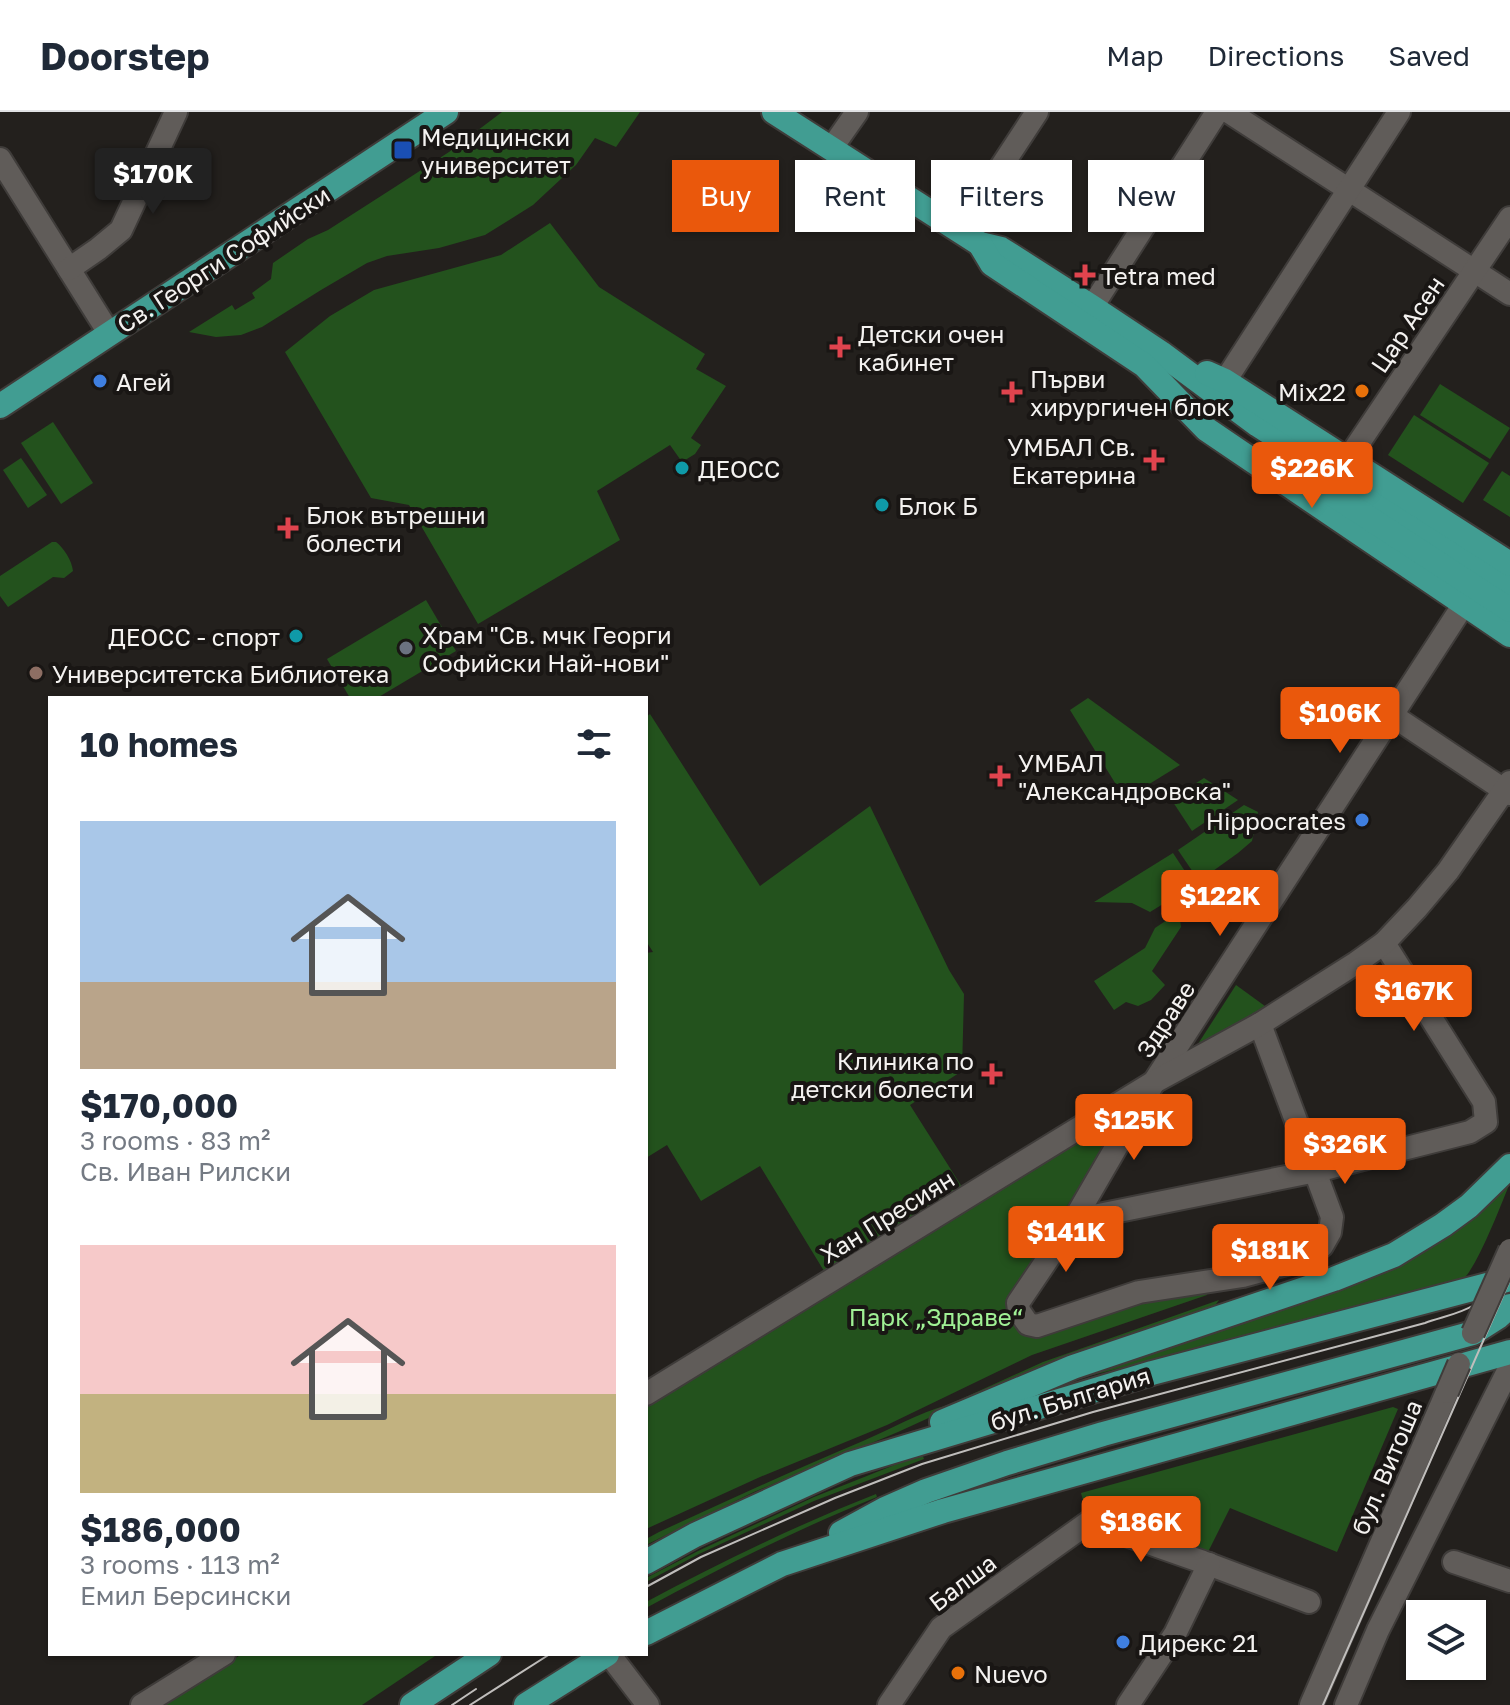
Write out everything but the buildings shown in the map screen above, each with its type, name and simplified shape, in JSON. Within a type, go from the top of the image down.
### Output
[{"type":"main road","name":"Св. Георги Софийски","points":[[0,406],[446,112]]},
{"type":"main road","points":[[774,112],[970,238],[1001,249],[1092,307],[1249,440],[1510,610]]},
{"type":"main road","points":[[970,238],[992,264],[1153,359],[1510,588]]},
{"type":"main road","points":[[1153,359],[1225,381],[1510,564]]},
{"type":"main road","points":[[1153,359],[1206,429],[1510,635]]},
{"type":"main road","points":[[850,1464],[1073,1367],[1334,1279],[1394,1255],[1469,1206],[1510,1166]]},
{"type":"main road","name":"бул. България","points":[[648,1561],[695,1535],[850,1464],[1152,1373],[1510,1279]]},
{"type":"main road","points":[[648,1632],[885,1509],[926,1491],[1007,1463],[1473,1333],[1510,1306]]},
{"type":"main road","points":[[782,1564],[943,1511],[1510,1352]]},
{"type":"main road","points":[[412,1705],[486,1656]]},
{"type":"main road","points":[[526,1705],[605,1656]]},
{"type":"street","points":[[69,269],[121,230],[176,112]]},
{"type":"street","points":[[831,149],[857,112]]},
{"type":"street","points":[[970,238],[1037,112]]},
{"type":"street","points":[[1092,307],[1217,112]]},
{"type":"street","points":[[1229,112],[1510,294]]},
{"type":"street","points":[[1225,381],[1399,112]]},
{"type":"street","points":[[0,159],[109,333]]},
{"type":"street","name":"Цар Асен","points":[[1348,459],[1510,218]]},
{"type":"street","name":"Здраве","points":[[1243,1276],[1139,1292],[1037,1326],[1028,1324],[1019,1311],[1018,1303],[1074,1220],[1154,1082],[1464,604]]},
{"type":"street","points":[[1393,716],[1508,788]]},
{"type":"street","name":"Хан Пресиян","points":[[648,1393],[1154,1082],[1260,1024],[1356,963],[1384,943],[1417,908],[1508,788]]},
{"type":"street","points":[[1074,1220],[1316,1171],[1470,1132],[1486,1122],[1484,1102],[1384,943]]},
{"type":"street","points":[[1233,1313],[1243,1276],[1309,1256],[1322,1246],[1330,1232],[1332,1217],[1260,1024]]},
{"type":"street","name":"бул. Витоша","points":[[1311,1705],[1510,1250]]},
{"type":"street","points":[[1346,1705],[1378,1630],[1506,1375]]},
{"type":"street","name":"Балша","points":[[889,1705],[941,1628],[1089,1522],[1209,1564]]},
{"type":"street","points":[[1454,1562],[1510,1581]]},
{"type":"street","points":[[1128,1705],[1175,1634],[1209,1564],[1309,1602]]},
{"type":"street","points":[[142,1705],[221,1656]]},
{"type":"street","points":[[610,1656],[648,1705]]},
{"type":"green space","points":[[502,112],[640,112],[616,147],[595,138],[576,165],[533,205],[485,235],[367,263],[262,327],[241,335],[216,337],[189,332],[232,305],[235,310],[255,298],[252,293],[271,279],[273,263],[449,152]]},
{"type":"green space","points":[[550,223],[599,287],[705,354],[696,369],[726,386],[691,438],[701,445],[695,454],[682,462],[670,445],[597,491],[620,540],[478,624],[409,505],[371,498],[285,352],[330,316],[374,290],[501,255]]},
{"type":"green space","points":[[1440,384],[1510,428],[1490,459],[1420,415]]},
{"type":"green space","points":[[1414,415],[1489,463],[1463,503],[1388,455]]},
{"type":"green space","points":[[53,422],[93,483],[61,504],[21,443]]},
{"type":"green space","points":[[21,458],[47,495],[28,508],[3,470]]},
{"type":"green space","points":[[1502,471],[1510,476],[1510,517],[1483,500]]},
{"type":"green space","points":[[52,542],[65,551],[73,571],[64,578],[53,577],[8,607],[0,596],[0,576]]},
{"type":"green space","points":[[426,600],[456,651],[380,696],[349,696],[327,659]]},
{"type":"green space","points":[[1088,698],[1180,765],[1125,799],[1070,710]]},
{"type":"green space","points":[[650,714],[760,886],[870,806],[949,970],[964,994],[962,1071],[910,1105],[962,1187],[824,1271],[760,1166],[701,1201],[667,1145],[648,1157],[648,953],[653,952],[648,944]]},
{"type":"green space","points":[[1204,778],[1238,800],[1192,831],[1171,799]]},
{"type":"green space","points":[[1244,805],[1258,812],[1252,841],[1199,881],[1178,850]]},
{"type":"green space","points":[[1173,853],[1194,885],[1150,912],[1132,903],[1094,902]]},
{"type":"green space","points":[[1179,912],[1181,927],[1152,971],[1165,985],[1151,1000],[1138,1006],[1126,1002],[1114,1010],[1094,981],[1145,948],[1155,928]]},
{"type":"green space","points":[[1236,985],[1269,1009],[1187,1061]]},
{"type":"green space","name":"Парк „Здраве“","points":[[1132,1104],[1012,1293],[1014,1322],[1204,1287],[1207,1295],[1032,1355],[887,1425],[760,1477],[648,1528],[648,1403]]},
{"type":"green space","points":[[1510,1183],[1482,1249],[1461,1280],[1073,1380],[1360,1277]]},
{"type":"green space","points":[[1219,1300],[1214,1307],[1044,1365],[898,1432],[754,1492],[648,1544],[648,1538],[684,1520],[1043,1362]]},
{"type":"green space","points":[[1393,1407],[1398,1409],[1337,1552],[1230,1508],[1203,1562],[1089,1522],[1081,1493]]},
{"type":"green space","points":[[922,1454],[924,1459],[814,1501],[648,1581],[648,1577],[698,1551],[814,1497]]},
{"type":"green space","points":[[876,1494],[877,1497],[760,1549],[648,1607],[648,1601],[817,1518]]},
{"type":"green space","points":[[239,1656],[435,1656],[362,1705],[159,1705]]},
{"type":"tram line","points":[[648,1586],[701,1557],[835,1498],[922,1464],[1093,1412],[1463,1311],[1485,1296],[1510,1260]]},
{"type":"tram line","points":[[1323,1705],[1510,1280]]},
{"type":"tram line","points":[[470,1705],[547,1656]]},
{"type":"tram line","points":[[452,1705],[476,1689]]},
{"type":"place","name":"Медицински университет","points":[[403,150]]},
{"type":"place","name":"Tetra med","points":[[1085,275]]},
{"type":"place","name":"Детски очен кабинет","points":[[840,347]]},
{"type":"place","name":"Агей","points":[[100,381]]},
{"type":"place","name":"Mix22","points":[[1362,391]]},
{"type":"place","name":"Първи хирургичен блок","points":[[1012,392]]},
{"type":"place","name":"УМБАЛ Св. Екатерина","points":[[1154,460]]},
{"type":"place","name":"ДЕОСС","points":[[682,468]]},
{"type":"place","name":"Блок Б","points":[[882,505]]},
{"type":"place","name":"Блок вътрешни болести","points":[[288,528]]},
{"type":"place","name":"ДЕОСС - спорт","points":[[296,636]]},
{"type":"place","name":"Храм \"Св. мчк Георги Софийски Най-нови\"","points":[[406,648]]},
{"type":"place","name":"Университетска Библиотека","points":[[36,673]]},
{"type":"place","name":"УМБАЛ \"Александровска\"","points":[[1000,776]]},
{"type":"place","name":"Hippocrates","points":[[1362,820]]},
{"type":"place","name":"Клиника по детски болести","points":[[992,1074]]},
{"type":"place","name":"Дирекс 21","points":[[1123,1642]]},
{"type":"place","name":"Nuevo","points":[[958,1673]]}]
